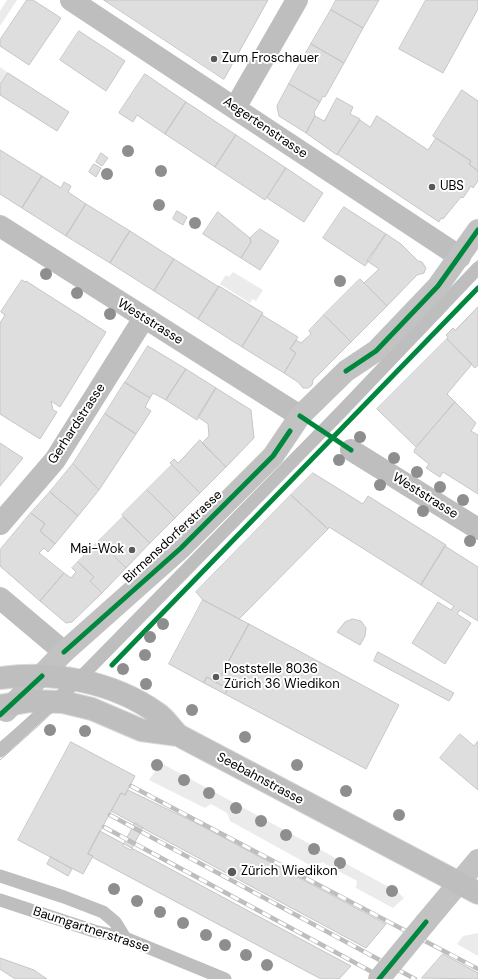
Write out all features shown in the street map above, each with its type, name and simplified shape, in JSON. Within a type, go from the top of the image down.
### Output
[{"type":"main road","name":"Birmensdorferstrasse","points":[[5,708],[42,676],[64,652],[192,537],[273,456],[300,416],[346,371],[376,351],[438,286],[478,230]]},
{"type":"main road","points":[[379,979],[478,860]]},
{"type":"street","name":"Aegertenstrasse","points":[[71,0],[460,257]]},
{"type":"street","points":[[235,108],[297,0]]},
{"type":"street","name":"Weststrasse","points":[[0,226],[300,416]]},
{"type":"street","name":"Gerhardstrasse","points":[[0,524],[56,460],[144,318]]},
{"type":"street","name":"Weststrasse","points":[[351,450],[478,529]]},
{"type":"street","points":[[0,598],[64,652]]},
{"type":"street","name":"Seebahnstrasse","points":[[0,678],[42,676],[78,680],[111,688],[158,713],[178,735],[478,893]]},
{"type":"street","points":[[5,708],[56,702],[92,709],[141,730],[178,735]]},
{"type":"lane","points":[[0,751],[56,702],[78,680],[352,400],[478,268]]},
{"type":"lane","points":[[0,876],[64,897],[103,912],[115,922],[125,938]]},
{"type":"lane","name":"Baumgartnerstrasse","points":[[0,900],[94,930],[125,938],[225,979]]},
{"type":"shaded area","points":[[7,0],[17,0],[0,26],[0,11]]},
{"type":"shaded area","points":[[0,67],[8,73],[0,85]]},
{"type":"shaded area","points":[[233,272],[263,290],[256,301],[252,299],[250,303],[220,284],[226,275],[229,277]]},
{"type":"shaded area","points":[[161,763],[398,892],[404,898],[393,908],[356,888],[357,881],[322,862],[315,868],[230,821],[227,813],[211,804],[205,808],[149,780]]},
{"type":"shaded area","points":[[478,933],[478,956],[457,944],[463,936]]},
{"type":"building","points":[[27,0],[33,0],[61,18],[29,65],[0,46],[0,40]]},
{"type":"building","name":"Zum Froschauer","points":[[104,0],[268,0],[224,79]]},
{"type":"building","points":[[336,0],[379,0],[363,28],[331,10]]},
{"type":"building","points":[[426,0],[478,0],[478,9],[443,73],[399,49]]},
{"type":"building","points":[[331,10],[363,28],[344,63],[311,44]]},
{"type":"building","points":[[79,31],[125,61],[106,91],[60,60]]},
{"type":"building","points":[[311,44],[344,63],[325,97],[323,96],[320,102],[289,84]]},
{"type":"building","points":[[8,73],[69,112],[57,131],[0,95],[0,85]]},
{"type":"building","points":[[145,74],[186,102],[165,134],[137,115],[133,122],[119,113]]},
{"type":"building","points":[[289,84],[320,102],[314,112],[315,116],[306,133],[279,116],[277,106]]},
{"type":"building","points":[[462,90],[478,101],[478,171],[469,164],[471,161],[433,136]]},
{"type":"building","points":[[337,98],[353,107],[350,114],[360,119],[337,155],[306,133],[315,116],[324,121]]},
{"type":"building","points":[[186,102],[236,135],[215,167],[165,134]]},
{"type":"building","points":[[377,116],[428,150],[436,138],[471,161],[469,164],[478,171],[478,181],[473,188],[471,186],[463,198],[461,197],[439,222],[337,154],[360,120],[370,127]]},
{"type":"building","points":[[236,135],[286,168],[265,200],[215,167]]},
{"type":"building","points":[[0,150],[42,176],[22,208],[0,194]]},
{"type":"building","points":[[101,153],[108,158],[102,166],[96,162]]},
{"type":"building","points":[[94,164],[101,168],[96,177],[89,172]]},
{"type":"building","points":[[286,168],[323,193],[304,222],[267,198]]},
{"type":"building","points":[[42,176],[61,188],[64,182],[71,186],[68,192],[86,204],[66,236],[22,208]]},
{"type":"building","points":[[86,204],[130,231],[110,263],[66,236]]},
{"type":"building","points":[[344,207],[386,234],[365,266],[323,238]]},
{"type":"building","points":[[177,211],[187,217],[183,225],[173,219]]},
{"type":"building","points":[[218,212],[250,238],[251,242],[241,258],[203,234]]},
{"type":"building","points":[[260,229],[279,241],[260,270],[241,258],[251,242],[250,238]]},
{"type":"building","points":[[130,231],[174,259],[154,291],[110,263]]},
{"type":"building","points":[[386,234],[401,244],[418,261],[422,262],[426,268],[424,273],[417,275],[387,306],[364,283],[379,269],[367,261]]},
{"type":"building","points":[[174,259],[219,287],[198,319],[154,291]]},
{"type":"building","points":[[360,279],[387,306],[351,342],[324,315]]},
{"type":"building","points":[[22,280],[25,282],[26,281],[106,332],[60,407],[51,401],[53,410],[57,412],[40,439],[0,414],[0,323],[5,315],[1,312]]},
{"type":"building","points":[[219,286],[263,313],[242,347],[198,319]]},
{"type":"building","points":[[478,307],[478,365],[475,368],[447,339],[448,337],[446,335],[453,328],[455,330]]},
{"type":"building","points":[[262,315],[298,337],[290,349],[296,353],[284,373],[242,347]]},
{"type":"building","points":[[324,315],[351,342],[313,380],[312,385],[308,388],[303,388],[298,382],[284,373],[296,353],[290,349],[296,340],[301,343],[311,334],[309,331]]},
{"type":"building","points":[[447,339],[472,364],[447,394],[455,402],[416,447],[377,409]]},
{"type":"building","points":[[148,346],[186,369],[166,400],[153,393],[150,398],[125,383]]},
{"type":"building","points":[[186,369],[216,388],[197,420],[166,400]]},
{"type":"building","points":[[125,382],[150,398],[145,407],[151,411],[136,434],[105,414]]},
{"type":"building","points":[[216,388],[251,410],[254,438],[226,467],[202,443],[209,436],[208,424],[198,417]]},
{"type":"building","points":[[455,402],[476,423],[471,431],[478,435],[478,494],[443,472],[440,477],[426,468],[429,464],[414,452]]},
{"type":"building","points":[[105,414],[136,434],[99,490],[73,464]]},
{"type":"building","points":[[200,440],[226,467],[200,493],[170,463],[174,459],[178,463]]},
{"type":"building","points":[[0,443],[23,458],[0,486]]},
{"type":"building","points":[[73,464],[99,490],[78,516],[50,492]]},
{"type":"building","points":[[172,465],[200,493],[175,518],[147,490]]},
{"type":"building","points":[[313,473],[363,504],[368,496],[446,545],[421,585],[329,527],[328,529],[291,495]]},
{"type":"building","points":[[147,490],[175,518],[150,543],[122,515]]},
{"type":"building","points":[[50,492],[78,516],[55,544],[40,531],[45,524],[31,513]]},
{"type":"building","points":[[291,495],[328,529],[239,619],[203,600],[196,592]]},
{"type":"building","points":[[31,513],[45,524],[40,531],[55,544],[48,552],[44,548],[39,553],[64,573],[40,601],[0,566],[0,550]]},
{"type":"building","points":[[123,517],[150,543],[126,568],[99,541]]},
{"type":"building","points":[[99,541],[126,568],[102,593],[90,581],[94,577],[78,562]]},
{"type":"building","points":[[445,546],[478,567],[478,621],[460,610],[457,614],[471,623],[445,664],[412,643],[438,602],[451,610],[454,606],[421,585]]},
{"type":"building","points":[[78,562],[94,577],[90,581],[102,593],[72,622],[66,623],[40,601],[64,573],[71,578],[76,572],[72,568]]},
{"type":"building","points":[[203,600],[249,624],[217,683],[207,677],[204,683],[169,664]]},
{"type":"building","points":[[353,619],[361,621],[366,628],[365,636],[360,645],[337,632],[345,622]]},
{"type":"building","points":[[249,624],[399,705],[366,769],[225,694],[228,689],[217,683]]},
{"type":"building","points":[[378,652],[454,693],[449,701],[374,661]]},
{"type":"building","points":[[207,677],[228,689],[225,694],[204,683]]},
{"type":"building","points":[[460,734],[474,746],[478,741],[478,790],[440,758]]},
{"type":"building","points":[[71,742],[135,776],[125,795],[121,793],[88,854],[93,856],[83,874],[18,840]]},
{"type":"building","points":[[128,790],[196,823],[386,924],[366,948],[111,811],[121,793],[125,795]]},
{"type":"building","points":[[135,823],[143,827],[131,850],[123,846]]},
{"type":"building","points":[[100,831],[351,966],[339,979],[321,979],[92,857],[93,856],[88,854]]},
{"type":"building","points":[[51,857],[72,869],[68,876],[47,864]]},
{"type":"building","points":[[443,954],[478,973],[478,979],[422,978]]},
{"type":"building","points":[[0,958],[34,970],[47,979],[15,979],[0,969]]},
{"type":"tram line","points":[[0,742],[38,710],[102,649],[443,300],[478,260]]},
{"type":"tram line","points":[[0,760],[84,682],[438,319],[478,275]]},
{"type":"railway","points":[[131,786],[478,969]]},
{"type":"railway","points":[[110,815],[415,979]]},
{"type":"railway","points":[[104,827],[385,979]]},
{"type":"cycle path","points":[[346,371],[376,351],[438,286],[478,230]]},
{"type":"cycle path","points":[[112,665],[478,288]]},
{"type":"cycle path","points":[[300,416],[351,450]]},
{"type":"cycle path","points":[[64,652],[181,548],[273,456],[290,431]]},
{"type":"cycle path","points":[[0,715],[42,676]]},
{"type":"cycle path","points":[[379,979],[426,922]]},
{"type":"place","name":"Zum Froschauer","points":[[214,59]]},
{"type":"place","name":"UBS","points":[[432,187]]},
{"type":"place","name":"Mai-Wok","points":[[132,550]]},
{"type":"place","name":"Poststelle 8036 Zürich 36 Wiedikon","points":[[216,677]]},
{"type":"place","name":"Zürich Wiedikon","points":[[232,872]]}]
